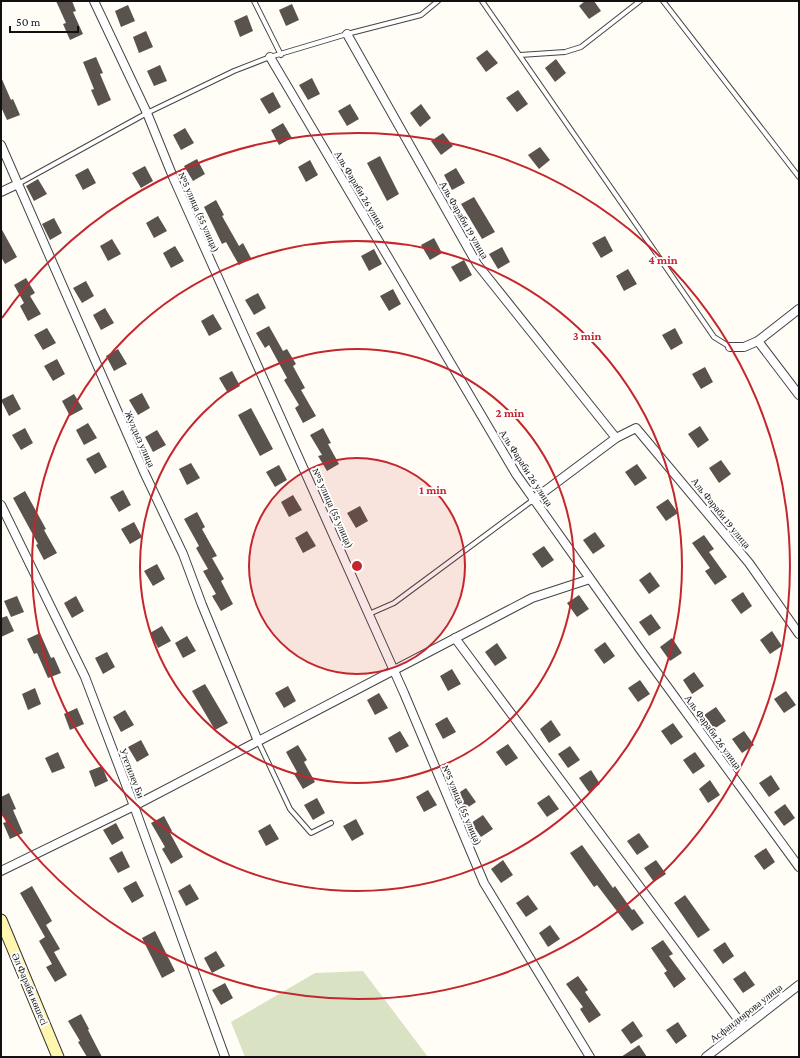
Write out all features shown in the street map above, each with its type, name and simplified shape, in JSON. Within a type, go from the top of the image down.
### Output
[{"type":"street","name":"№5 улица (55 улица)","points":[[94,1],[147,113],[173,178],[394,669],[484,883],[590,1057]]},
{"type":"street","name":"Аль Фараби 19 улица","points":[[347,34],[476,264],[616,438]]},
{"type":"street","name":"Аль Фараби 26 улица","points":[[270,57],[516,474],[533,500],[799,867]]},
{"type":"street","name":"Жулдыз улица","points":[[1,146],[144,472],[183,554],[258,741]]},
{"type":"street","points":[[1,192],[18,184]]},
{"type":"street","points":[[730,346],[744,347],[758,340],[799,309]]},
{"type":"street","points":[[758,340],[799,395]]},
{"type":"street","name":"Аль Фараби 19 улица","points":[[533,500],[616,438],[636,428],[749,563],[799,634]]},
{"type":"street","name":"Утетилеу Би","points":[[1,505],[85,677],[134,806],[225,1057]]},
{"type":"street","points":[[1,871],[134,806],[532,598],[590,579]]},
{"type":"street","points":[[455,638],[744,1026]]},
{"type":"street","name":"Әл Фараби көшесі","points":[[1,920],[58,1057]]},
{"type":"street","name":"Асфандиярова улица","points":[[706,1057],[799,984]]},
{"type":"lane","points":[[254,1],[281,55]]},
{"type":"lane","points":[[18,184],[147,113],[234,72],[270,57],[281,55],[347,34],[421,15],[438,1]]},
{"type":"lane","points":[[482,1],[714,337],[730,346]]},
{"type":"lane","points":[[520,55],[565,52],[581,46],[640,1]]},
{"type":"lane","points":[[663,1],[799,177]]},
{"type":"lane","points":[[369,614],[394,603],[533,500]]},
{"type":"lane","points":[[258,741],[290,809],[311,833],[331,823]]},
{"type":"green space","points":[[363,971],[428,1057],[245,1057],[231,1022],[315,973]]},
{"type":"building","points":[[56,1],[72,1],[76,11],[73,12],[83,34],[70,40],[63,24],[66,23]]},
{"type":"building","points":[[585,1],[594,1],[601,11],[589,19],[579,6]]},
{"type":"building","points":[[292,4],[299,20],[286,26],[279,10]]},
{"type":"building","points":[[128,5],[135,21],[121,27],[115,11]]},
{"type":"building","points":[[247,15],[253,31],[240,37],[234,21]]},
{"type":"building","points":[[146,31],[153,47],[139,53],[133,37]]},
{"type":"building","points":[[487,50],[498,63],[486,72],[476,58]]},
{"type":"building","points":[[96,57],[103,73],[100,74],[111,100],[98,106],[91,90],[94,89],[83,62]]},
{"type":"building","points":[[556,59],[566,73],[555,82],[545,68]]},
{"type":"building","points":[[160,65],[167,81],[154,86],[147,71]]},
{"type":"building","points":[[1,77],[11,100],[13,99],[20,115],[7,120],[1,107]]},
{"type":"building","points":[[312,78],[320,94],[308,100],[299,85]]},
{"type":"building","points":[[518,90],[528,104],[517,112],[506,98]]},
{"type":"building","points":[[273,92],[281,107],[269,114],[260,99]]},
{"type":"building","points":[[350,104],[359,119],[347,126],[338,111]]},
{"type":"building","points":[[421,104],[431,118],[420,127],[410,113]]},
{"type":"building","points":[[283,123],[292,138],[279,145],[271,130]]},
{"type":"building","points":[[185,128],[194,143],[181,150],[173,135]]},
{"type":"building","points":[[443,133],[453,146],[441,155],[431,141]]},
{"type":"building","points":[[540,147],[550,160],[539,169],[528,155]]},
{"type":"building","points":[[380,156],[399,194],[387,201],[367,163]]},
{"type":"building","points":[[197,159],[205,174],[193,181],[184,166]]},
{"type":"building","points":[[310,160],[318,175],[306,182],[298,167]]},
{"type":"building","points":[[145,166],[153,181],[141,188],[132,173]]},
{"type":"building","points":[[88,168],[96,183],[83,190],[75,175]]},
{"type":"building","points":[[456,168],[465,183],[452,190],[444,175]]},
{"type":"building","points":[[38,179],[47,194],[34,201],[26,186]]},
{"type":"building","points":[[474,197],[495,232],[482,239],[461,204]]},
{"type":"building","points":[[216,200],[224,215],[222,216],[239,246],[243,243],[251,258],[239,265],[226,242],[222,244],[204,207]]},
{"type":"building","points":[[158,216],[167,231],[154,238],[146,223]]},
{"type":"building","points":[[54,218],[62,233],[50,240],[42,224]]},
{"type":"building","points":[[1,228],[17,257],[5,264],[1,257]]},
{"type":"building","points":[[605,236],[613,251],[601,258],[592,243]]},
{"type":"building","points":[[434,238],[442,253],[430,260],[421,245]]},
{"type":"building","points":[[112,239],[121,254],[108,261],[100,246]]},
{"type":"building","points":[[175,246],[184,261],[171,268],[163,253]]},
{"type":"building","points":[[502,247],[510,262],[498,269],[489,254]]},
{"type":"building","points":[[374,249],[382,264],[369,271],[361,256]]},
{"type":"building","points":[[464,260],[472,275],[460,282],[451,267]]},
{"type":"building","points":[[628,269],[637,284],[624,291],[616,276]]},
{"type":"building","points":[[26,278],[35,293],[30,296],[41,314],[28,321],[20,306],[24,303],[14,285]]},
{"type":"building","points":[[86,281],[94,296],[82,303],[73,288]]},
{"type":"building","points":[[393,289],[401,304],[389,311],[380,296]]},
{"type":"building","points":[[258,293],[266,308],[254,315],[245,300]]},
{"type":"building","points":[[105,308],[114,323],[101,330],[93,315]]},
{"type":"building","points":[[213,314],[222,329],[209,336],[201,321]]},
{"type":"building","points":[[269,326],[283,351],[287,349],[296,364],[293,366],[305,388],[301,390],[316,416],[303,423],[295,408],[299,405],[284,380],[287,378],[269,345],[265,348],[256,333]]},
{"type":"building","points":[[47,328],[56,343],[43,350],[34,335]]},
{"type":"building","points":[[675,328],[683,343],[671,350],[662,335]]},
{"type":"building","points":[[118,349],[127,364],[114,371],[106,356]]},
{"type":"building","points":[[57,359],[65,374],[53,381],[44,366]]},
{"type":"building","points":[[705,367],[713,382],[701,389],[692,374]]},
{"type":"building","points":[[232,371],[240,386],[228,393],[219,378]]},
{"type":"building","points":[[142,393],[150,408],[138,415],[129,400]]},
{"type":"building","points":[[13,394],[21,409],[9,416],[1,400]]},
{"type":"building","points":[[74,394],[83,409],[70,416],[62,401]]},
{"type":"building","points":[[251,408],[273,449],[260,456],[238,415]]},
{"type":"building","points":[[88,423],[97,438],[84,445],[76,430]]},
{"type":"building","points":[[700,426],[709,440],[698,448],[688,434]]},
{"type":"building","points":[[25,428],[33,443],[21,450],[12,435]]},
{"type":"building","points":[[323,428],[331,443],[328,444],[339,464],[327,471],[318,456],[322,455],[310,435]]},
{"type":"building","points":[[157,430],[166,445],[153,452],[145,437]]},
{"type":"building","points":[[99,452],[107,467],[95,474],[86,459]]},
{"type":"building","points":[[721,460],[731,474],[719,483],[709,468]]},
{"type":"building","points":[[191,463],[200,478],[187,485],[179,469]]},
{"type":"building","points":[[637,464],[647,478],[635,486],[625,472]]},
{"type":"building","points":[[279,465],[287,480],[275,487],[266,472]]},
{"type":"building","points":[[123,490],[131,505],[119,512],[110,497]]},
{"type":"building","points":[[25,491],[46,529],[44,530],[57,553],[44,560],[36,545],[38,544],[13,498]]},
{"type":"building","points":[[293,495],[302,510],[289,517],[281,502]]},
{"type":"building","points":[[668,499],[678,513],[666,521],[656,507]]},
{"type":"building","points":[[360,506],[368,521],[356,528],[347,513]]},
{"type":"building","points":[[197,512],[205,527],[202,529],[217,556],[212,558],[224,579],[221,581],[233,604],[221,611],[212,596],[216,594],[203,571],[208,569],[196,548],[199,546],[184,519]]},
{"type":"building","points":[[134,522],[142,537],[130,544],[121,529]]},
{"type":"building","points":[[307,531],[316,546],[303,553],[295,538]]},
{"type":"building","points":[[595,532],[605,546],[593,554],[583,540]]},
{"type":"building","points":[[704,535],[714,549],[709,552],[727,577],[715,585],[705,571],[710,568],[692,543]]},
{"type":"building","points":[[544,546],[554,560],[542,568],[532,554]]},
{"type":"building","points":[[157,564],[165,579],[153,586],[144,571]]},
{"type":"building","points":[[650,572],[660,586],[649,594],[639,580]]},
{"type":"building","points":[[743,592],[752,606],[741,614],[731,600]]},
{"type":"building","points":[[579,595],[589,609],[577,617],[567,603]]},
{"type":"building","points":[[17,596],[24,612],[11,617],[4,601]]},
{"type":"building","points":[[76,596],[84,611],[72,618],[64,603]]},
{"type":"building","points":[[651,614],[661,628],[649,636],[639,622]]},
{"type":"building","points":[[7,616],[14,631],[1,637],[1,618]]},
{"type":"building","points":[[162,626],[171,641],[158,648],[150,633]]},
{"type":"building","points":[[772,631],[782,646],[770,654],[760,640]]},
{"type":"building","points":[[40,633],[51,658],[54,657],[61,673],[48,678],[37,653],[34,654],[27,639]]},
{"type":"building","points":[[187,636],[196,651],[183,658],[175,643]]},
{"type":"building","points":[[672,638],[682,653],[670,661],[660,647]]},
{"type":"building","points":[[605,642],[615,656],[604,664],[594,650]]},
{"type":"building","points":[[497,643],[507,658],[495,666],[485,652]]},
{"type":"building","points":[[107,652],[115,667],[103,674],[95,658]]},
{"type":"building","points":[[452,669],[461,684],[448,691],[440,676]]},
{"type":"building","points":[[694,672],[704,686],[692,694],[683,680]]},
{"type":"building","points":[[640,680],[650,694],[638,702],[628,688]]},
{"type":"building","points":[[205,684],[228,723],[215,730],[192,691]]},
{"type":"building","points":[[288,686],[296,701],[284,708],[275,693]]},
{"type":"building","points":[[35,688],[41,704],[28,710],[22,694]]},
{"type":"building","points":[[786,691],[796,705],[784,713],[774,699]]},
{"type":"building","points":[[379,693],[388,708],[375,715],[367,700]]},
{"type":"building","points":[[716,707],[726,721],[714,729],[704,715]]},
{"type":"building","points":[[77,708],[84,724],[70,730],[64,714]]},
{"type":"building","points":[[125,710],[134,725],[121,732],[113,717]]},
{"type":"building","points":[[447,717],[456,732],[443,739],[435,724]]},
{"type":"building","points":[[551,720],[561,735],[549,743],[540,729]]},
{"type":"building","points":[[673,723],[683,737],[671,745],[661,731]]},
{"type":"building","points":[[400,731],[409,746],[396,753],[388,738]]},
{"type":"building","points":[[744,731],[754,745],[742,753],[732,739]]},
{"type":"building","points":[[141,740],[149,755],[137,762],[128,747]]},
{"type":"building","points":[[508,744],[518,758],[506,766],[496,752]]},
{"type":"building","points":[[298,745],[307,760],[304,762],[315,782],[303,789],[294,774],[297,772],[286,752]]},
{"type":"building","points":[[570,746],[580,760],[568,768],[558,754]]},
{"type":"building","points":[[58,752],[65,768],[52,773],[45,758]]},
{"type":"building","points":[[695,752],[705,766],[693,774],[683,760]]},
{"type":"building","points":[[102,766],[108,781],[95,787],[89,771]]},
{"type":"building","points":[[591,770],[600,784],[589,792],[579,778]]},
{"type":"building","points":[[771,775],[780,789],[769,797],[759,783]]},
{"type":"building","points":[[710,780],[720,795],[708,803],[699,789]]},
{"type":"building","points":[[466,788],[476,802],[464,810],[454,796]]},
{"type":"building","points":[[428,790],[437,805],[424,812],[416,797]]},
{"type":"building","points":[[9,793],[16,809],[13,810],[23,833],[10,839],[3,823],[6,822],[1,811],[1,797]]},
{"type":"building","points":[[549,795],[559,809],[547,817],[537,803]]},
{"type":"building","points":[[317,798],[325,813],[313,820],[304,805]]},
{"type":"building","points":[[785,804],[795,818],[784,826],[774,812]]},
{"type":"building","points":[[483,815],[493,829],[481,837],[471,823]]},
{"type":"building","points":[[164,816],[172,831],[170,833],[183,857],[171,864],[162,849],[165,847],[151,823]]},
{"type":"building","points":[[356,819],[364,834],[352,841],[343,826]]},
{"type":"building","points":[[116,823],[124,838],[112,845],[103,830]]},
{"type":"building","points":[[270,824],[279,839],[266,846],[258,831]]},
{"type":"building","points":[[639,833],[649,847],[637,855],[627,841]]},
{"type":"building","points":[[582,845],[613,888],[615,886],[632,910],[634,909],[644,923],[632,931],[597,885],[594,887],[570,853]]},
{"type":"building","points":[[766,848],[775,862],[764,870],[754,856]]},
{"type":"building","points":[[122,851],[130,867],[118,873],[109,858]]},
{"type":"building","points":[[503,860],[513,875],[501,883],[491,869]]},
{"type":"building","points":[[656,860],[666,874],[654,882],[644,868]]},
{"type":"building","points":[[136,881],[144,896],[132,903],[123,888]]},
{"type":"building","points":[[190,884],[199,899],[186,906],[178,891]]},
{"type":"building","points":[[32,886],[52,921],[46,925],[60,949],[54,952],[67,975],[55,982],[46,967],[52,964],[39,941],[45,937],[20,893]]},
{"type":"building","points":[[528,895],[538,909],[526,917],[516,903]]},
{"type":"building","points":[[685,895],[710,930],[698,938],[674,903]]},
{"type":"building","points":[[550,925],[560,939],[548,947],[539,933]]},
{"type":"building","points":[[155,931],[175,971],[162,978],[142,938]]},
{"type":"building","points":[[663,940],[673,954],[669,956],[686,979],[674,988],[664,973],[667,971],[651,948]]},
{"type":"building","points":[[725,942],[734,956],[723,964],[713,950]]},
{"type":"building","points":[[216,951],[225,966],[212,973],[204,958]]},
{"type":"building","points":[[745,971],[755,985],[743,993],[733,979]]},
{"type":"building","points":[[578,976],[588,990],[585,992],[601,1015],[589,1023],[580,1009],[583,1007],[566,984]]},
{"type":"building","points":[[225,983],[233,998],[221,1005],[212,990]]},
{"type":"building","points":[[81,1014],[102,1057],[87,1057],[78,1042],[80,1041],[68,1021]]},
{"type":"building","points":[[633,1021],[643,1036],[631,1044],[621,1030]]},
{"type":"building","points":[[678,1022],[687,1036],[676,1044],[666,1030]]},
{"type":"building","points":[[639,1045],[647,1057],[621,1057]]}]
